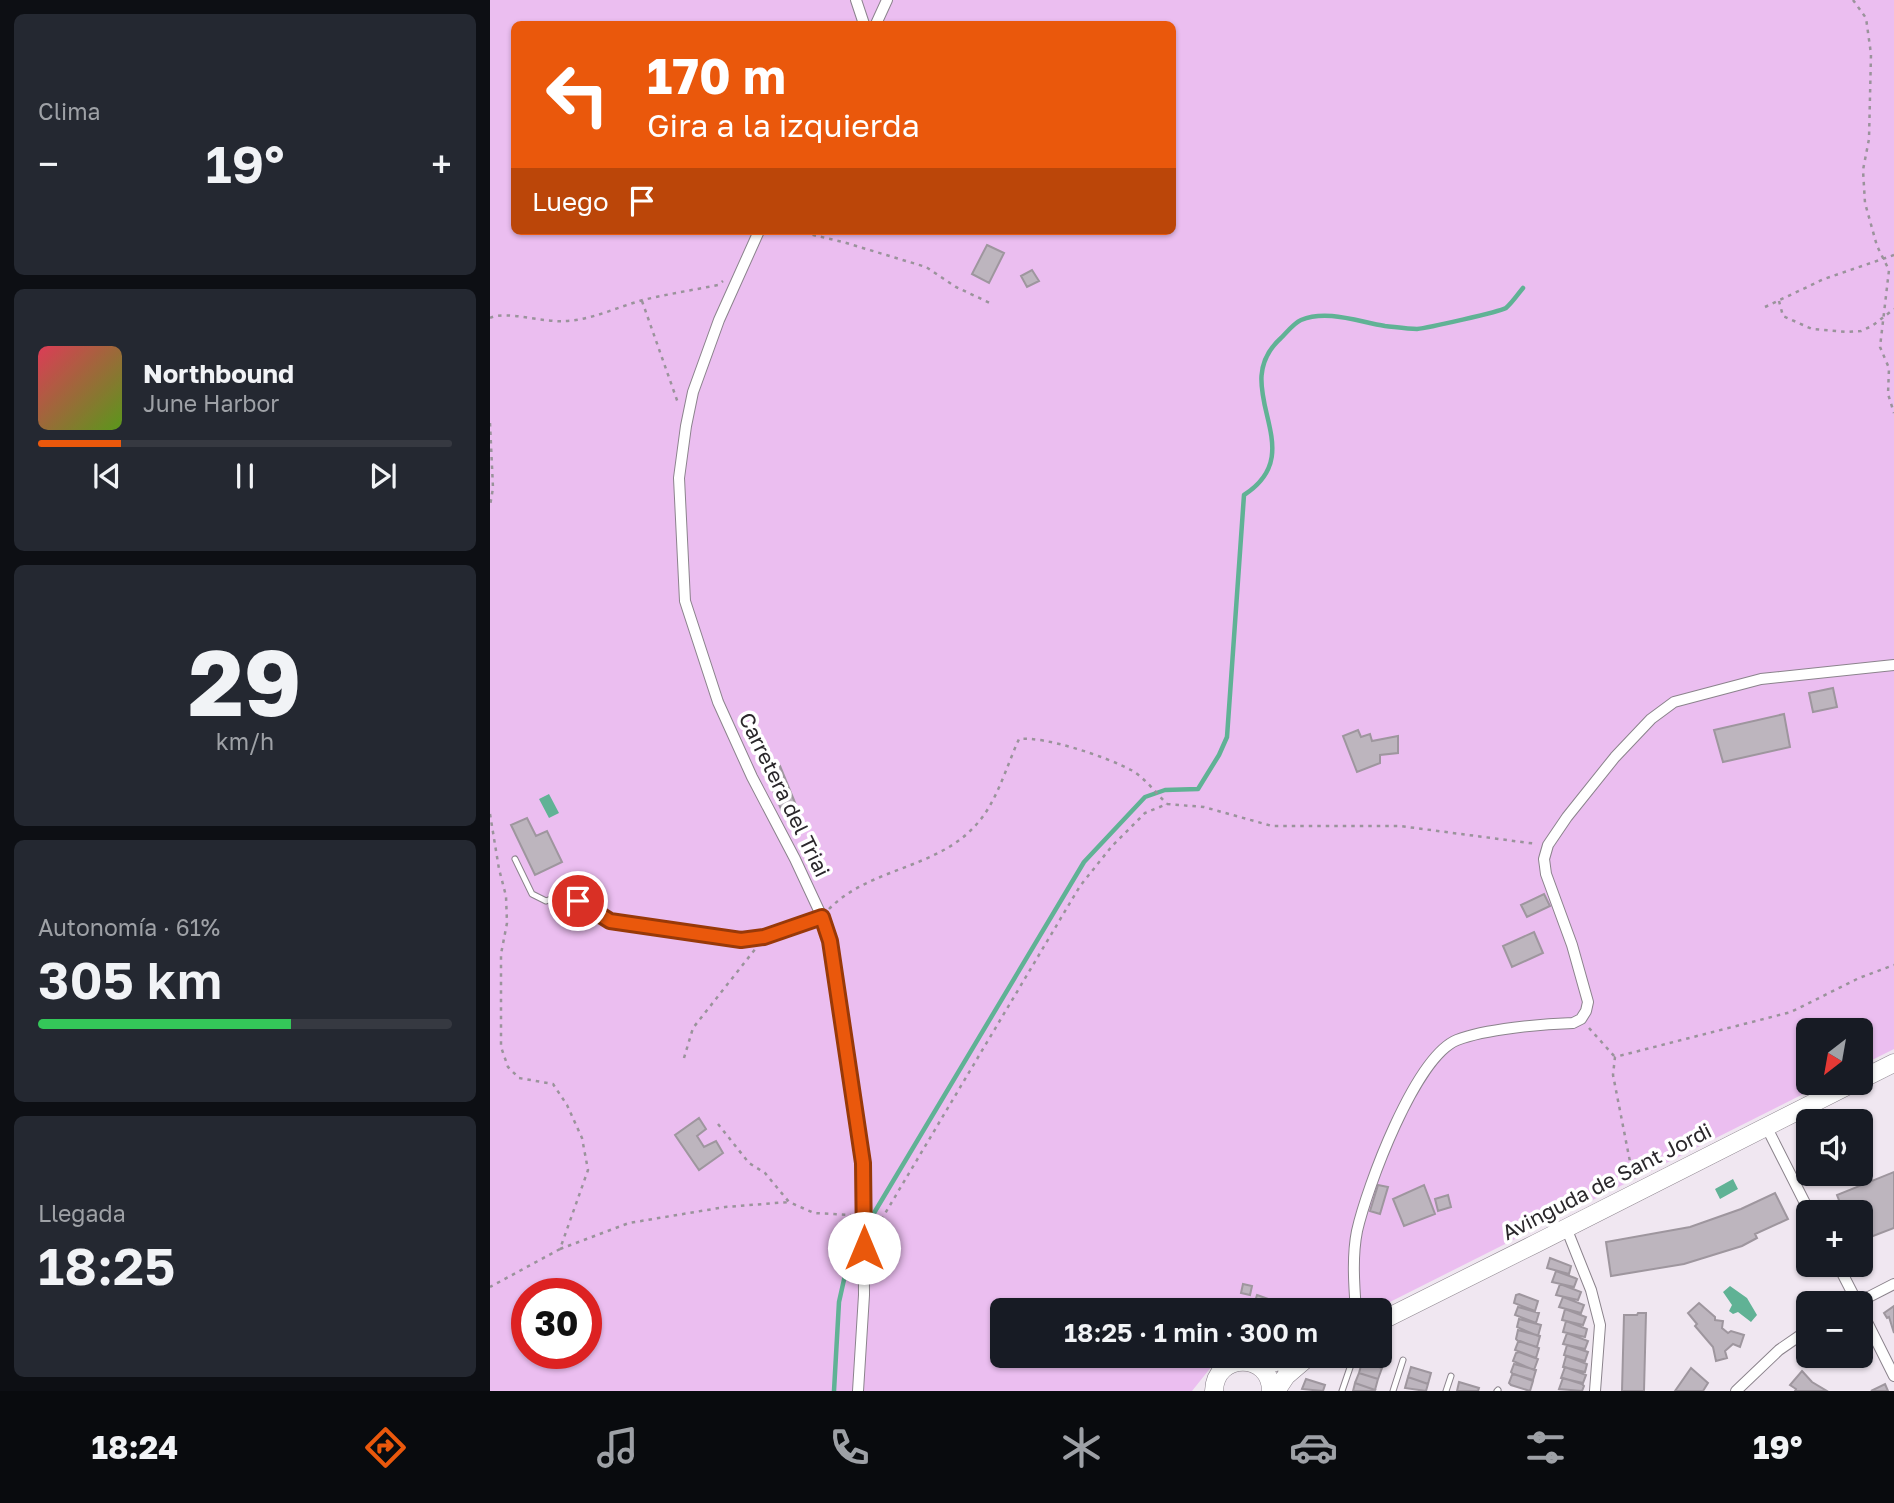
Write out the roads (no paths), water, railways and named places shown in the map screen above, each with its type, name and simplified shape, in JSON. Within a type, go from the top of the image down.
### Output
[{"type":"main road","points":[[1873,1074],[1894,1063]]},
{"type":"main road","name":"Avinguda de Sant Jordi","points":[[1392,1316],[1567,1230],[1636,1192],[1827,1096]]},
{"type":"main road","points":[[1213,1386],[1226,1368]]},
{"type":"main road","points":[[1261,1368],[1274,1391],[1295,1368]]},
{"type":"street","points":[[856,0],[863,21]]},
{"type":"street","points":[[877,21],[887,0]]},
{"type":"street","name":"Carretera del Triai","points":[[757,235],[740,269],[693,392],[685,426],[679,478],[685,601],[718,702],[822,917],[830,941],[863,1163],[864,1295],[858,1391]]},
{"type":"street","points":[[1355,1298],[1357,1233],[1378,1163],[1419,1080],[1432,1060],[1456,1040],[1516,1028],[1573,1023],[1581,1019],[1586,1011],[1588,1002],[1572,945],[1546,874],[1544,859],[1548,845],[1615,757],[1651,719],[1674,702],[1761,680],[1894,666]]},
{"type":"street","points":[[1766,1126],[1803,1200]]},
{"type":"street","points":[[1567,1230],[1588,1281],[1600,1325],[1595,1391]]},
{"type":"street","points":[[1873,1296],[1894,1284]]},
{"type":"street","points":[[1873,1335],[1894,1376]]},
{"type":"street","points":[[1736,1391],[1779,1350],[1796,1338]]},
{"type":"lane","points":[[515,859],[532,894],[546,901],[566,893],[610,921],[741,940],[764,937],[822,917]]},
{"type":"lane","points":[[1394,1391],[1404,1360]]},
{"type":"lane","points":[[1342,1391],[1350,1368]]},
{"type":"lane","points":[[1446,1391],[1451,1376]]},
{"type":"waterway","points":[[834,1391],[839,1302],[856,1226],[874,1213],[1084,862],[1145,797],[1165,790],[1198,789],[1227,737],[1244,495],[1263,477],[1271,459],[1272,439],[1261,377],[1266,357],[1293,326],[1311,317],[1343,317],[1385,326],[1417,329],[1506,308],[1523,288]]}]
